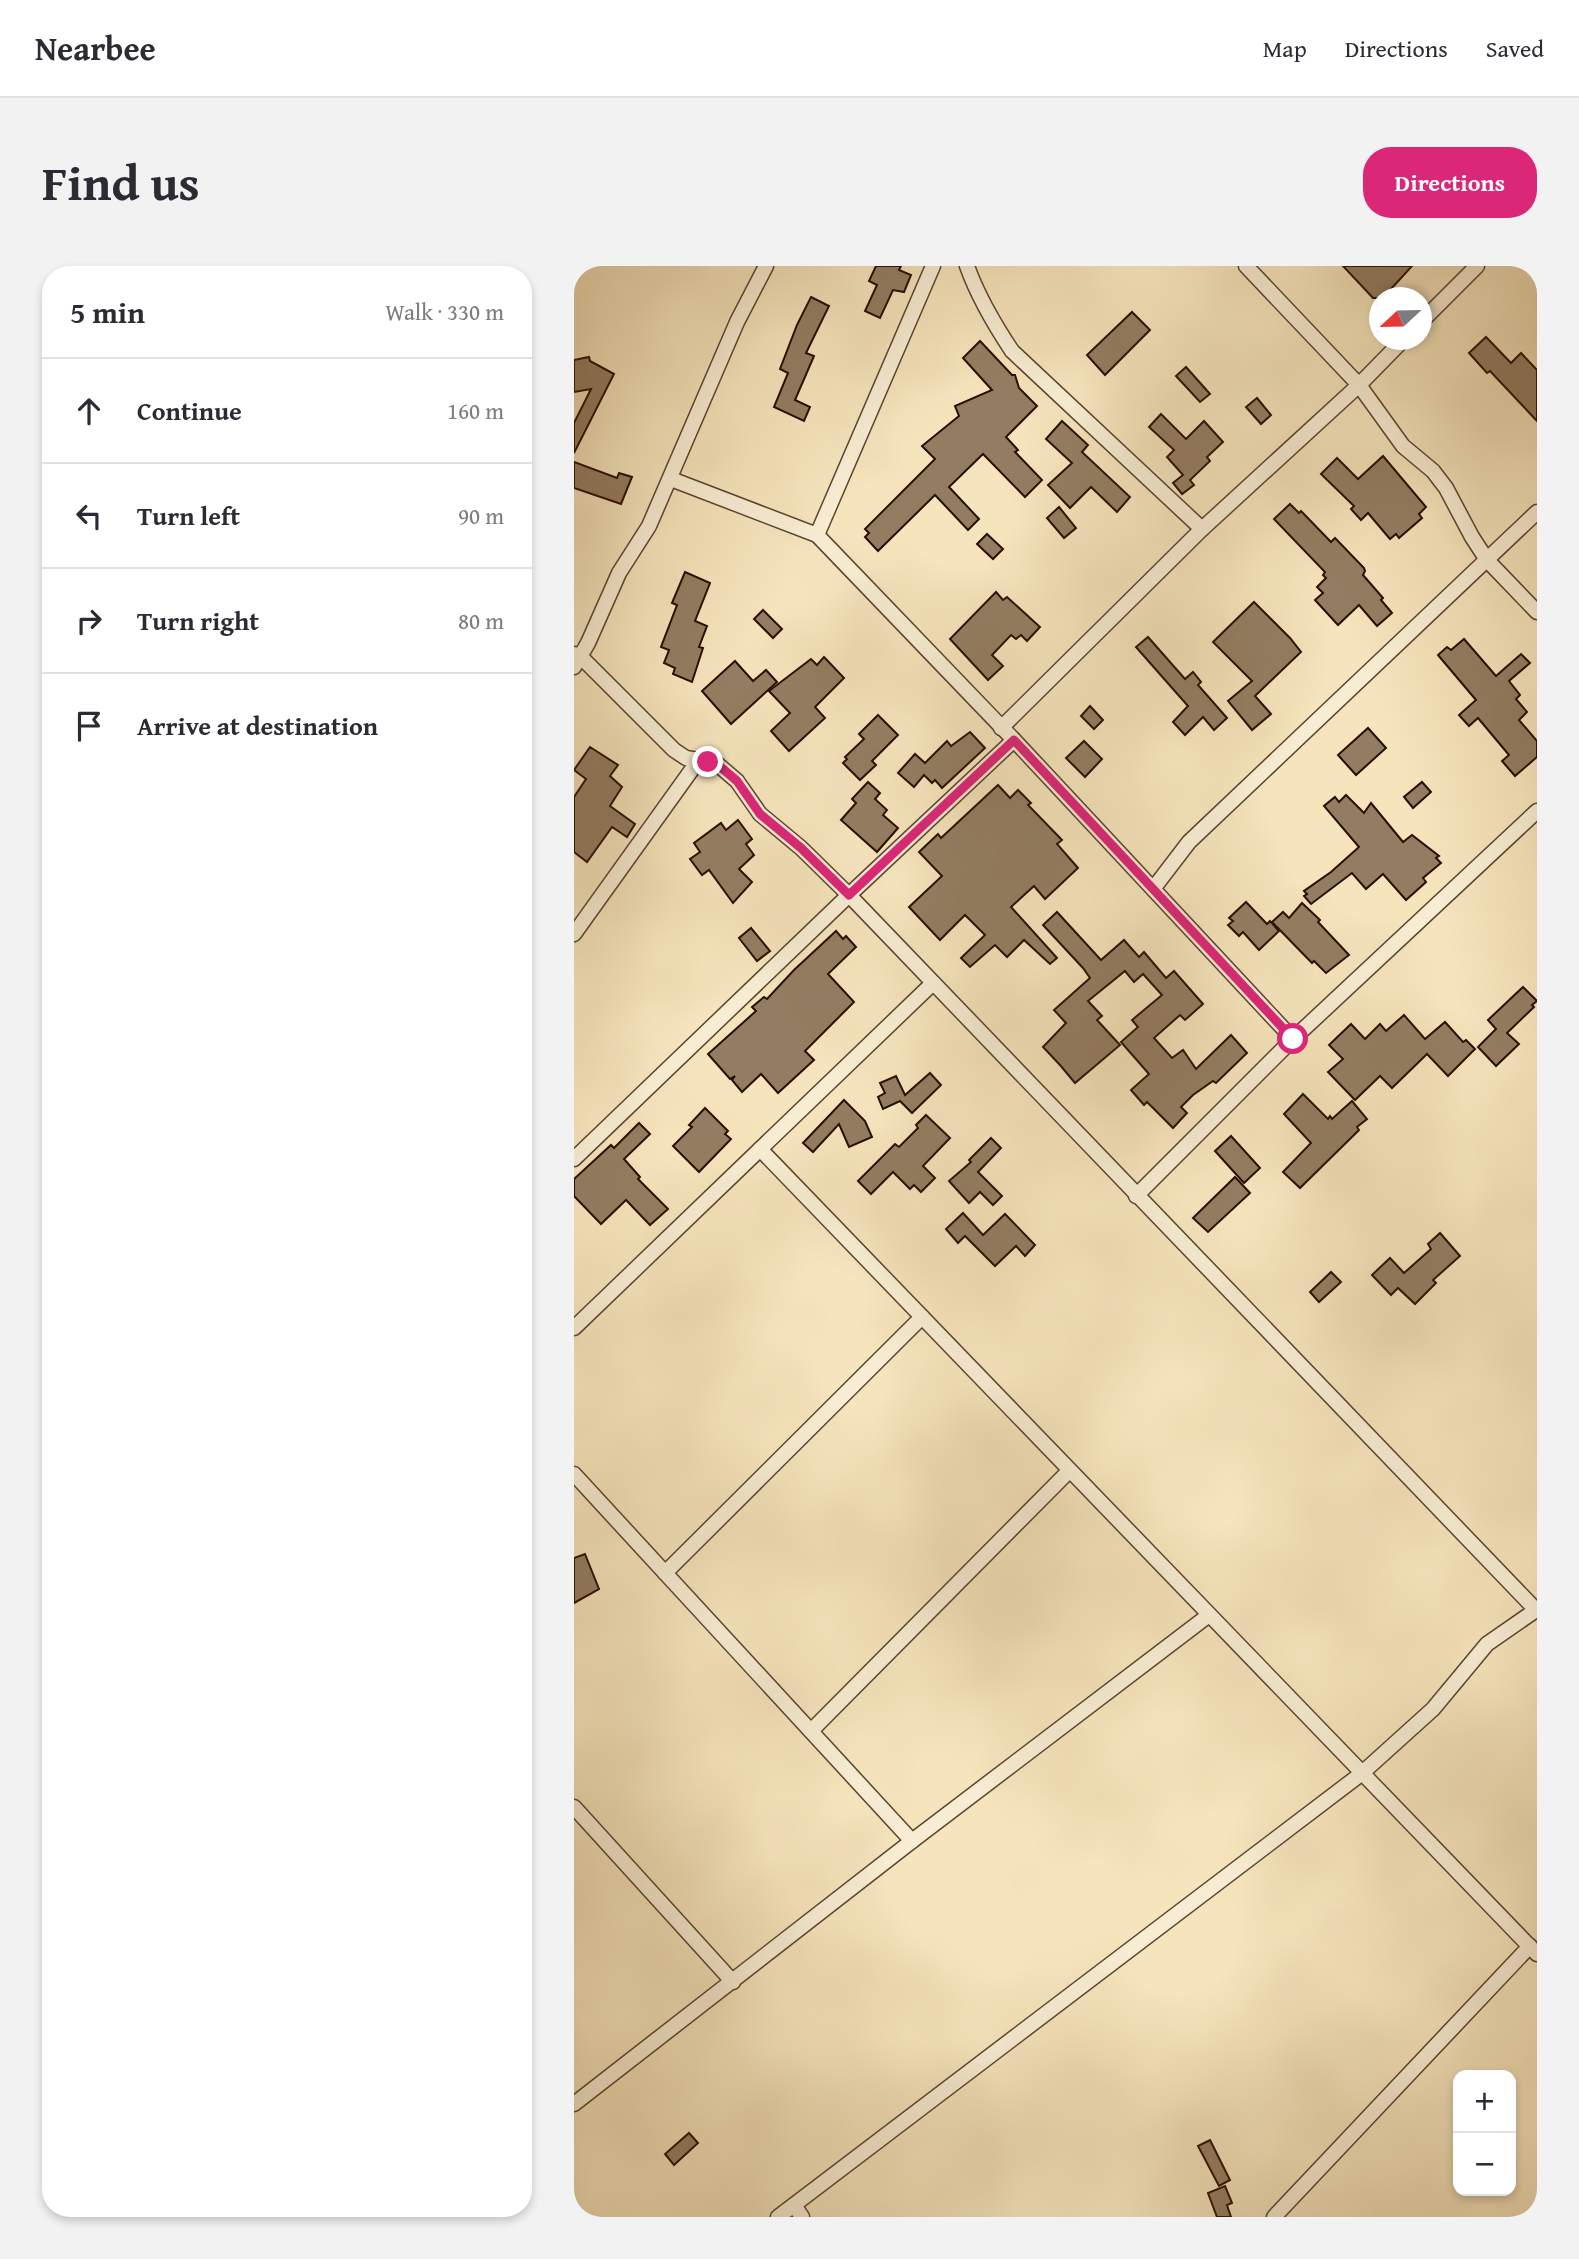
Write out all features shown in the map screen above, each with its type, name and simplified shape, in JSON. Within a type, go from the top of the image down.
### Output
[{"type":"street","points":[[766,266],[737,322],[649,526],[619,573],[576,659],[686,758],[716,763],[737,781],[760,814],[801,848],[849,895],[1536,1611],[1488,1644],[1433,1709],[1362,1774],[798,2211],[778,2217]]},
{"type":"street","points":[[817,535],[933,266]]},
{"type":"street","points":[[967,266],[992,322],[1013,351],[1202,529]]},
{"type":"street","points":[[1246,266],[1359,384],[1403,446],[1433,471],[1446,488],[1487,560],[1537,612]]},
{"type":"street","points":[[1432,311],[1477,266]]},
{"type":"street","points":[[1001,728],[1202,529],[1394,350]]},
{"type":"street","points":[[671,479],[817,535],[1014,740],[1293,1039]]},
{"type":"street","points":[[1153,889],[1189,842],[1537,512]]},
{"type":"street","points":[[574,1159],[1014,740]]},
{"type":"street","points":[[574,934],[698,761]]},
{"type":"street","points":[[1136,1196],[1293,1039],[1537,811]]},
{"type":"street","points":[[574,1328],[933,983]]},
{"type":"street","points":[[760,1149],[1533,1950],[1274,2217]]},
{"type":"street","points":[[665,1573],[922,1317]]},
{"type":"street","points":[[811,1731],[1069,1471]]},
{"type":"street","points":[[574,1474],[912,1841]]},
{"type":"street","points":[[574,2104],[912,1841],[1209,1615]]},
{"type":"street","points":[[574,1807],[733,1982]]},
{"type":"building","points":[[876,266],[901,266],[899,270],[911,275],[904,292],[893,290],[880,318],[865,311],[877,285],[869,281]]},
{"type":"building","points":[[1343,266],[1412,266],[1393,287],[1369,287],[1369,294]]},
{"type":"building","points":[[811,297],[829,306],[806,353],[814,356],[795,400],[810,407],[804,421],[774,407],[788,373],[780,369]]},
{"type":"building","points":[[1132,312],[1150,330],[1105,375],[1087,355]]},
{"type":"building","points":[[1486,337],[1511,363],[1521,353],[1537,370],[1537,421],[1490,371],[1487,373],[1469,353]]},
{"type":"building","points":[[980,341],[1015,375],[1019,388],[1037,406],[1006,437],[1018,450],[1015,452],[1042,480],[1025,497],[983,454],[949,487],[979,519],[968,530],[935,495],[878,551],[865,537],[869,533],[865,529],[935,459],[922,446],[959,416],[955,406],[992,390],[963,358]]},
{"type":"building","points":[[589,357],[590,361],[614,374],[574,453],[574,423],[591,389],[574,392],[574,360]]},
{"type":"building","points":[[1186,367],[1210,394],[1200,402],[1176,376]]},
{"type":"building","points":[[1257,398],[1271,415],[1261,424],[1246,407]]},
{"type":"building","points":[[1161,414],[1186,439],[1204,421],[1223,442],[1207,457],[1210,461],[1190,480],[1194,485],[1182,494],[1173,483],[1183,475],[1167,457],[1174,450],[1149,427]]},
{"type":"building","points":[[1062,421],[1088,445],[1082,452],[1130,497],[1117,512],[1091,487],[1070,508],[1048,485],[1072,463],[1046,439]]},
{"type":"building","points":[[1383,456],[1426,507],[1419,514],[1422,518],[1399,538],[1396,534],[1390,539],[1368,513],[1361,520],[1351,509],[1354,506],[1321,474],[1337,458],[1358,479]]},
{"type":"building","points":[[574,462],[617,478],[619,473],[632,477],[621,504],[574,488]]},
{"type":"building","points":[[1290,504],[1299,513],[1301,511],[1331,542],[1335,538],[1364,568],[1363,575],[1392,613],[1377,626],[1359,605],[1338,625],[1315,600],[1323,593],[1317,587],[1326,578],[1323,575],[1325,572],[1274,519]]},
{"type":"building","points":[[1059,507],[1076,528],[1064,538],[1047,518]]},
{"type":"building","points":[[987,534],[1003,549],[993,559],[977,544]]},
{"type":"building","points":[[685,572],[710,583],[695,621],[707,626],[699,647],[703,648],[692,682],[673,674],[675,668],[664,663],[669,650],[661,647],[677,605],[672,603]]},
{"type":"building","points":[[996,592],[1003,600],[1007,597],[1040,627],[1027,641],[1021,635],[1016,639],[1011,635],[992,655],[1003,666],[988,680],[950,639]]},
{"type":"building","points":[[1254,602],[1301,652],[1255,696],[1271,714],[1252,730],[1228,701],[1252,681],[1213,642]]},
{"type":"building","points":[[763,610],[782,629],[773,638],[754,619]]},
{"type":"building","points":[[1148,637],[1185,679],[1193,672],[1201,682],[1198,685],[1227,718],[1214,730],[1203,717],[1185,735],[1173,722],[1188,706],[1136,647]]},
{"type":"building","points":[[1464,639],[1496,676],[1521,654],[1530,663],[1509,681],[1520,695],[1516,699],[1527,712],[1519,720],[1537,741],[1537,757],[1515,776],[1502,761],[1509,755],[1478,718],[1469,726],[1459,715],[1476,700],[1438,655],[1447,647],[1451,650]]},
{"type":"building","points":[[824,657],[844,678],[815,707],[825,718],[789,751],[771,731],[790,713],[769,691],[811,659],[817,665]]},
{"type":"building","points":[[735,661],[753,681],[766,670],[777,682],[731,724],[702,691]]},
{"type":"building","points":[[1090,706],[1103,720],[1094,729],[1081,716]]},
{"type":"building","points":[[878,715],[898,735],[872,761],[876,765],[860,780],[843,763],[847,759],[845,757],[864,739],[859,734]]},
{"type":"building","points":[[1368,728],[1386,748],[1356,775],[1338,755]]},
{"type":"building","points":[[970,732],[985,748],[942,788],[935,780],[932,783],[924,775],[914,787],[898,773],[915,754],[925,763],[947,741],[951,746]]},
{"type":"building","points":[[1084,741],[1102,759],[1085,777],[1066,758]]},
{"type":"building","points":[[590,747],[618,765],[610,776],[622,787],[610,806],[635,824],[627,837],[612,827],[587,862],[574,852],[574,797],[586,779],[574,770]]},
{"type":"building","points":[[868,782],[880,793],[875,799],[887,810],[883,815],[898,828],[877,852],[841,820],[856,803],[852,799]]},
{"type":"building","points":[[1422,782],[1431,792],[1413,808],[1404,797]]},
{"type":"building","points":[[998,785],[1010,798],[1018,790],[1031,803],[1028,805],[1062,840],[1057,844],[1078,868],[1045,899],[1034,886],[1011,907],[1057,958],[1050,964],[1024,940],[1007,957],[995,945],[970,967],[961,958],[985,935],[965,915],[940,940],[909,907],[942,876],[919,852],[938,834],[941,838]]},
{"type":"building","points":[[1346,795],[1364,813],[1371,803],[1403,842],[1412,835],[1439,856],[1436,858],[1441,863],[1423,878],[1426,882],[1406,900],[1383,874],[1366,889],[1352,873],[1311,904],[1304,896],[1307,894],[1304,891],[1359,847],[1324,806],[1335,797],[1339,802]]},
{"type":"building","points":[[738,820],[752,839],[746,844],[754,855],[739,869],[752,882],[733,903],[709,870],[702,875],[690,859],[700,852],[694,843],[721,823],[726,830]]},
{"type":"building","points":[[1246,902],[1267,924],[1270,921],[1279,931],[1259,950],[1243,932],[1239,936],[1228,925],[1233,921],[1229,918]]},
{"type":"building","points":[[1302,903],[1349,955],[1326,973],[1314,961],[1312,963],[1272,922],[1283,912],[1289,918]]},
{"type":"building","points":[[1057,912],[1101,960],[1124,940],[1139,957],[1144,952],[1166,978],[1174,971],[1203,1004],[1185,1020],[1180,1015],[1154,1038],[1172,1058],[1183,1050],[1196,1069],[1231,1035],[1247,1053],[1216,1083],[1213,1081],[1181,1107],[1187,1113],[1173,1128],[1147,1102],[1144,1105],[1131,1090],[1149,1074],[1121,1042],[1138,1027],[1132,1020],[1162,995],[1143,974],[1134,982],[1125,971],[1088,1001],[1102,1016],[1097,1020],[1120,1045],[1075,1083],[1043,1047],[1066,1023],[1054,1010],[1090,978],[1043,925]]},
{"type":"building","points":[[751,928],[770,951],[757,961],[739,938]]},
{"type":"building","points":[[836,931],[843,939],[846,936],[856,947],[828,974],[854,1002],[805,1051],[814,1060],[778,1093],[761,1074],[742,1092],[732,1080],[735,1076],[730,1079],[708,1054],[756,1011],[752,1007],[764,997],[767,999]]},
{"type":"building","points":[[1523,987],[1537,1001],[1507,1033],[1519,1044],[1496,1066],[1478,1047],[1496,1029],[1488,1020]]},
{"type":"building","points":[[1404,1015],[1425,1039],[1445,1022],[1463,1042],[1466,1040],[1475,1049],[1448,1076],[1427,1054],[1392,1088],[1380,1076],[1355,1100],[1328,1072],[1343,1059],[1329,1045],[1351,1024],[1365,1039],[1380,1024],[1386,1031]]},
{"type":"building","points":[[930,1073],[941,1085],[912,1113],[900,1101],[883,1109],[878,1097],[885,1093],[880,1083],[896,1076],[905,1095]]},
{"type":"building","points":[[1303,1094],[1328,1119],[1330,1116],[1332,1119],[1352,1101],[1367,1119],[1300,1188],[1283,1172],[1311,1143],[1284,1114]]},
{"type":"building","points":[[844,1100],[865,1121],[872,1137],[849,1147],[839,1124],[813,1152],[803,1143]]},
{"type":"building","points":[[705,1108],[728,1131],[725,1134],[731,1139],[699,1172],[673,1146],[692,1127],[689,1125]]},
{"type":"building","points":[[926,1115],[950,1138],[923,1166],[935,1178],[921,1192],[914,1185],[910,1189],[893,1172],[871,1194],[858,1181],[895,1144],[899,1147],[918,1128],[916,1125]]},
{"type":"building","points":[[639,1123],[650,1134],[624,1159],[640,1177],[638,1179],[668,1209],[650,1225],[626,1200],[601,1224],[574,1196],[574,1179],[611,1145],[614,1148]]},
{"type":"building","points":[[1231,1136],[1260,1168],[1244,1183],[1215,1151]]},
{"type":"building","points":[[991,1138],[1001,1148],[978,1172],[1002,1196],[993,1205],[980,1192],[969,1203],[949,1181],[971,1162],[969,1160]]},
{"type":"building","points":[[1235,1177],[1250,1193],[1208,1232],[1193,1218]]},
{"type":"building","points":[[963,1213],[983,1235],[1005,1214],[1035,1245],[1025,1256],[1016,1246],[995,1266],[965,1236],[958,1243],[946,1229]]},
{"type":"building","points":[[1440,1233],[1460,1256],[1433,1280],[1436,1283],[1415,1304],[1398,1288],[1391,1295],[1372,1275],[1390,1258],[1404,1273],[1431,1249],[1428,1244]]},
{"type":"building","points":[[1331,1272],[1341,1282],[1319,1302],[1310,1292]]},
{"type":"building","points":[[585,1554],[599,1589],[574,1603],[574,1558]]},
{"type":"building","points":[[689,2133],[698,2143],[674,2165],[665,2154]]},
{"type":"building","points":[[1210,2140],[1230,2180],[1219,2186],[1198,2146]]},
{"type":"building","points":[[1225,2186],[1232,2203],[1227,2205],[1231,2217],[1217,2217],[1208,2193]]},
{"type":"route","points":[[708,762],[716,763],[737,781],[760,814],[801,848],[849,895],[1014,740],[1293,1039]]}]
